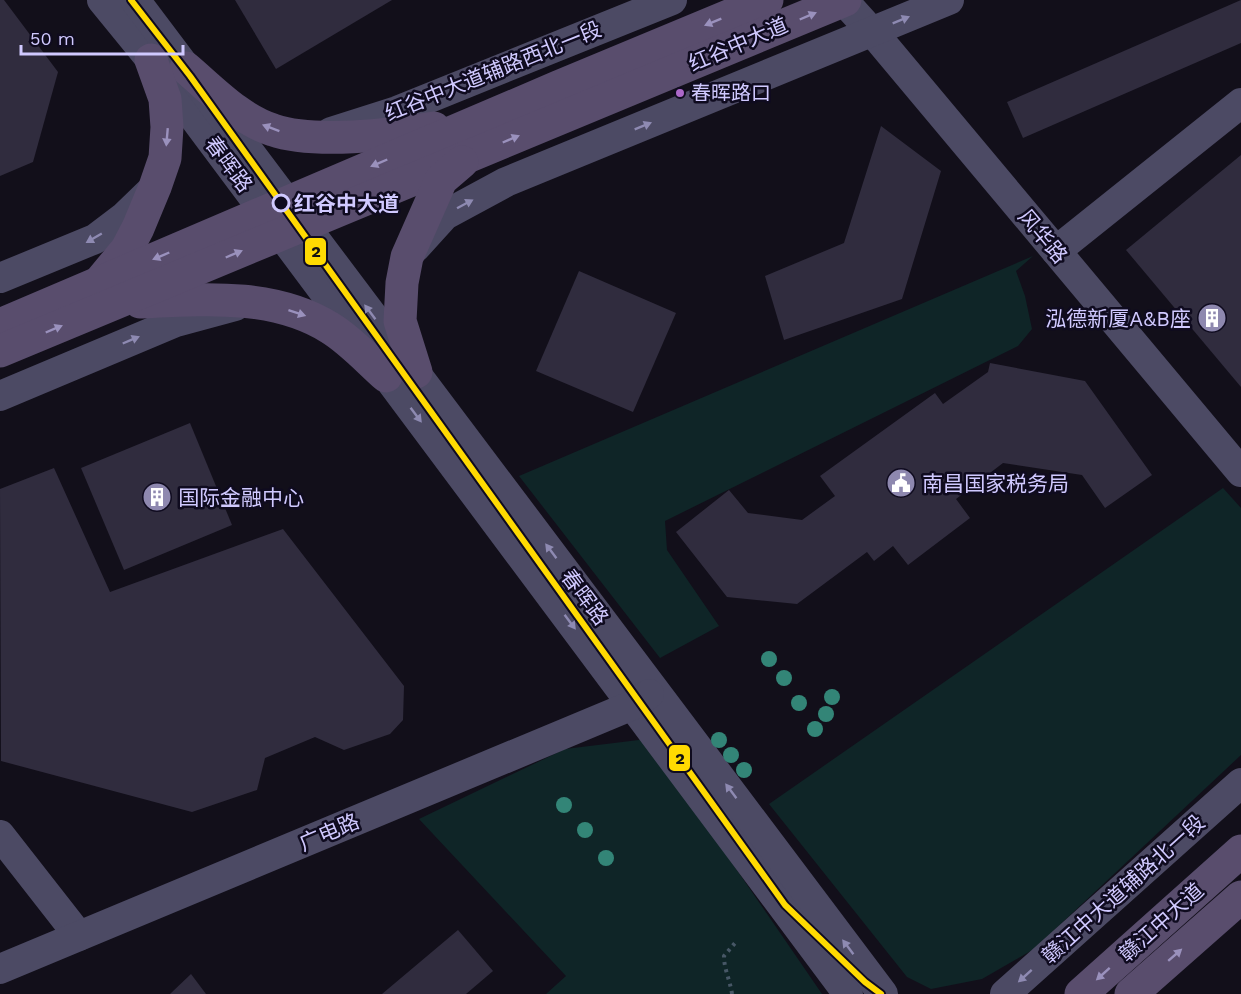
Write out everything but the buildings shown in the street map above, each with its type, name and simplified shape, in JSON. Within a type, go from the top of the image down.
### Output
[{"type":"main road","name":"红谷中大道","points":[[0,351],[106,293],[284,218],[475,122],[767,0]]},
{"type":"main road","name":"红谷中大道","points":[[284,218],[469,156],[844,0]]},
{"type":"main road","points":[[151,60],[165,99],[167,127],[165,158],[155,187],[106,293],[252,302],[300,312],[401,374]]},
{"type":"main road","points":[[186,68],[237,112],[273,130],[312,138],[386,134],[475,122]]},
{"type":"main road","points":[[401,374],[400,321],[402,283],[407,257],[441,180],[469,156]]},
{"type":"main road","name":"红谷中大道","points":[[0,325],[106,293]]},
{"type":"main road","name":"赣江中大道","points":[[1081,994],[1241,851]]},
{"type":"main road","name":"赣江中大道","points":[[1131,994],[1241,897]]},
{"type":"street","name":"春晖路","points":[[102,0],[284,218],[644,698],[875,991]]},
{"type":"street","name":"春晖路","points":[[135,0],[186,68],[284,218]]},
{"type":"street","name":"红谷中大道辅路西北一段","points":[[312,138],[397,111],[672,0]]},
{"type":"street","name":"风华路","points":[[844,0],[1241,472]]},
{"type":"street","points":[[407,257],[445,215],[506,182],[949,0]]},
{"type":"street","points":[[1056,251],[1241,103]]},
{"type":"street","points":[[0,278],[95,239],[124,217],[155,187]]},
{"type":"street","points":[[0,396],[176,322],[252,302]]},
{"type":"street","name":"广电路","points":[[0,969],[644,698]]},
{"type":"street","name":"赣江中大道辅路北一段","points":[[1005,994],[1241,783]]},
{"type":"street","points":[[0,835],[79,936]]},
{"type":"path","points":[[732,994],[730,980],[724,966],[724,956],[735,943]]},
{"type":"green space","points":[[1033,256],[1016,271],[1025,296],[1032,329],[1018,346],[665,521],[667,550],[719,626],[660,658],[519,476]]},
{"type":"green space","points":[[1223,488],[1241,508],[1241,755],[1034,949],[982,979],[931,989],[907,977],[769,804]]},
{"type":"green space","points":[[647,739],[822,994],[546,994],[566,976],[419,819],[565,749]]},
{"type":"transit line","name":"2","points":[[131,0],[190,76],[785,905],[865,982],[881,994]]},
{"type":"place","name":"春晖路口","points":[[680,93]]},
{"type":"place","name":"红谷中大道","points":[[281,203]]},
{"type":"place","name":"泓德新厦A&B座","points":[[1212,318]]},
{"type":"place","name":"南昌国家税务局","points":[[901,483]]},
{"type":"place","name":"国际金融中心","points":[[157,497]]}]
